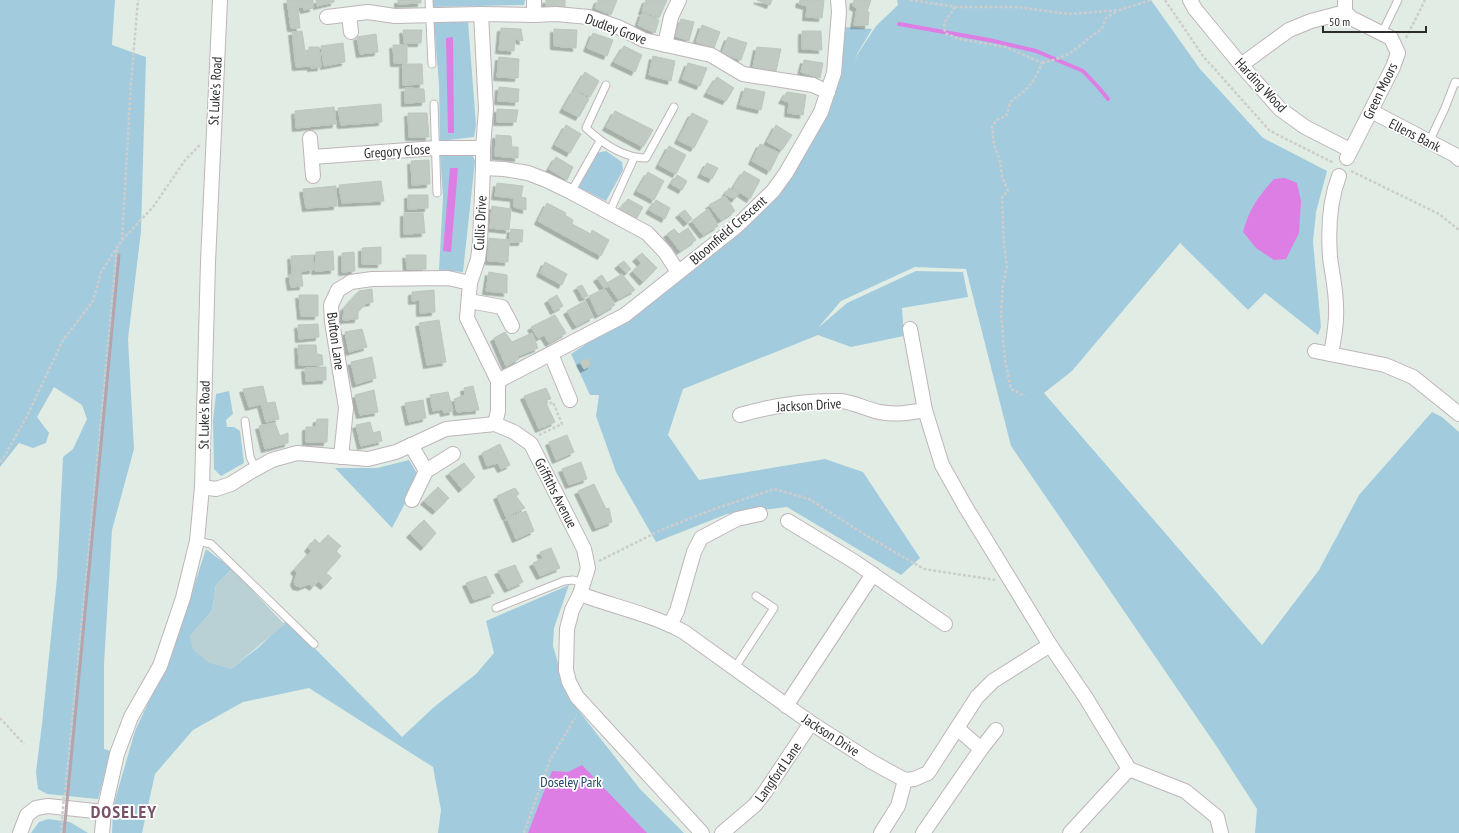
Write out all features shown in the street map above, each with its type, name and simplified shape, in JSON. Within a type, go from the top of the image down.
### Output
[{"type":"street","name":"St Luke's Road","points":[[102,833],[104,812],[116,754],[131,717],[160,666],[183,598],[197,541],[202,487],[208,285],[220,0]]},
{"type":"street","points":[[534,0],[534,15]]},
{"type":"street","points":[[665,45],[671,17],[678,0]]},
{"type":"street","name":"Bloomfield Crescent","points":[[498,381],[625,315],[737,226],[773,191],[786,173],[821,112],[828,92],[834,73],[836,57],[839,12],[838,0]]},
{"type":"street","name":"Harding Wood","points":[[1190,0],[1195,9],[1241,65],[1280,109],[1305,127],[1348,154]]},
{"type":"street","points":[[1241,65],[1290,30],[1345,6]]},
{"type":"street","name":"Green Moors","points":[[1345,6],[1351,18],[1391,38],[1398,53],[1393,67],[1348,154]]},
{"type":"street","name":"Dudley Grove","points":[[327,17],[368,12],[395,16],[556,14],[589,17],[618,27],[644,40],[711,56],[743,74],[813,85],[828,92]]},
{"type":"street","name":"Cullis Drive","points":[[481,14],[486,109],[479,248],[478,259],[470,283],[467,318],[498,381],[498,411],[495,424]]},
{"type":"street","points":[[349,15],[351,32]]},
{"type":"street","name":"Ellens Bank","points":[[1370,111],[1455,155],[1459,159]]},
{"type":"street","points":[[310,138],[313,176]]},
{"type":"street","name":"Gregory Close","points":[[312,157],[436,148],[483,148]]},
{"type":"street","points":[[483,168],[504,169],[528,173],[546,180],[647,233],[666,252],[678,272]]},
{"type":"street","points":[[1331,354],[1336,331],[1336,305],[1330,257],[1328,224],[1333,191],[1339,176]]},
{"type":"street","name":"Bufton Lane","points":[[341,457],[346,408],[332,322],[331,304],[338,290],[350,282],[372,278],[449,278],[470,283]]},
{"type":"street","points":[[469,301],[502,306],[512,326]]},
{"type":"street","points":[[910,329],[925,410],[942,465],[965,506],[1050,645],[1086,698],[1129,769],[1185,791],[1217,817],[1221,833]]},
{"type":"street","points":[[1315,351],[1385,365],[1413,377],[1459,414]]},
{"type":"street","points":[[550,354],[570,400]]},
{"type":"street","name":"Jackson Drive","points":[[740,415],[765,408],[842,401],[879,412],[901,414],[925,410]]},
{"type":"street","name":"Griffiths Avenue","points":[[202,487],[216,489],[231,484],[272,460],[297,454],[368,459],[396,452],[446,430],[495,424],[514,432],[531,444],[584,549],[588,568],[582,588],[572,610],[567,629],[566,670],[569,682],[577,697],[702,833]]},
{"type":"street","points":[[411,445],[426,471]]},
{"type":"street","points":[[412,500],[426,471],[453,454]]},
{"type":"street","points":[[670,625],[677,612],[694,552],[701,538],[737,519],[760,514]]},
{"type":"street","points":[[788,522],[873,574],[945,624]]},
{"type":"street","points":[[786,706],[873,574]]},
{"type":"street","name":"Jackson Drive","points":[[582,588],[684,632],[811,723],[872,762],[905,780]]},
{"type":"street","points":[[881,833],[898,806],[905,780],[914,779],[928,773],[977,697],[993,681],[1050,645]]},
{"type":"street","name":"Langford Lane","points":[[722,833],[758,801],[811,723]]},
{"type":"street","points":[[957,728],[981,749]]},
{"type":"street","points":[[923,833],[981,749],[996,730]]},
{"type":"street","points":[[1070,833],[1129,769]]},
{"type":"street","points":[[20,833],[27,815],[36,808],[48,806],[104,812]]},
{"type":"lane","points":[[429,0],[432,64]]},
{"type":"lane","points":[[1382,33],[1398,0]]},
{"type":"lane","points":[[1429,142],[1446,108],[1455,82],[1459,83]]},
{"type":"lane","points":[[606,85],[586,128],[600,141],[634,158],[646,158],[674,107]]},
{"type":"lane","points":[[434,104],[438,193]]},
{"type":"lane","points":[[570,192],[600,141]]},
{"type":"lane","points":[[609,213],[634,158]]},
{"type":"lane","points":[[245,421],[250,457],[256,469]]},
{"type":"lane","points":[[197,541],[211,544],[314,644]]},
{"type":"lane","points":[[496,608],[564,581],[573,580],[582,588]]},
{"type":"lane","points":[[734,668],[774,608],[756,596]]},
{"type":"path","points":[[122,240],[131,82],[138,0]]},
{"type":"path","points":[[910,0],[955,7],[1017,7],[1069,14],[1118,10],[1151,0]]},
{"type":"path","points":[[1398,53],[1425,0]]},
{"type":"path","points":[[955,7],[944,23],[945,33],[959,40],[1006,47],[1042,63],[1056,60],[1076,49],[1092,35],[1102,29],[1106,18],[1118,10]]},
{"type":"path","points":[[1025,396],[1011,389],[1005,360],[1001,313],[1003,284],[1007,266],[1004,246],[1002,197],[1008,191],[1002,176],[1000,161],[994,145],[992,127],[997,120],[1007,115],[1010,102],[1024,92],[1034,80],[1042,63]]},
{"type":"path","points":[[0,462],[26,418],[63,340],[93,301],[101,272],[122,240],[153,207],[186,159],[214,132]]},
{"type":"path","points":[[61,833],[92,526],[117,248]]},
{"type":"path","points":[[535,437],[562,424],[553,402],[547,405]]},
{"type":"path","points":[[0,718],[24,744]]},
{"type":"path","points":[[524,833],[550,760],[575,718]]},
{"type":"green space","points":[[0,0],[115,0],[112,45],[146,57],[141,231],[128,339],[134,449],[112,530],[104,664],[104,749],[111,751],[98,799],[47,794],[38,789],[36,772],[57,578],[63,457],[73,449],[87,419],[82,405],[54,387],[37,417],[49,433],[46,443],[33,448],[19,443],[0,467]]},
{"type":"green space","points":[[432,0],[525,0],[524,5],[432,7]]},
{"type":"green space","points":[[897,0],[1151,0],[1200,69],[1263,138],[1327,171],[1316,212],[1313,242],[1321,327],[1318,335],[1265,293],[1248,310],[1180,243],[1072,371],[1044,393],[1262,645],[1319,570],[1359,495],[1432,412],[1442,417],[1459,432],[1459,833],[1255,833],[1257,809],[1215,744],[1011,446],[966,269],[915,267],[841,301],[818,328],[847,303],[916,271],[963,272],[968,297],[902,308],[904,336],[851,347],[818,335],[683,389],[668,435],[699,480],[825,459],[863,472],[920,558],[901,575],[787,507],[727,514],[656,542],[616,472],[596,416],[599,395],[590,395],[571,354],[649,303],[747,224],[834,87],[845,27],[872,29],[857,54],[854,67],[857,55],[876,26],[898,5]]},
{"type":"green space","points":[[468,21],[476,125],[474,137],[440,141],[439,85],[434,22]]},
{"type":"green space","points":[[606,151],[622,162],[623,170],[606,201],[576,186],[596,153]]},
{"type":"green space","points":[[471,152],[475,161],[463,272],[439,270],[443,197],[440,154]]},
{"type":"green space","points":[[229,391],[233,414],[226,420],[227,427],[234,427],[240,431],[244,463],[221,476],[214,469],[213,421],[216,394]]},
{"type":"green space","points":[[409,460],[419,477],[392,528],[335,468],[377,468]]},
{"type":"green space","name":"Doseley Park","points":[[206,549],[232,569],[216,585],[212,611],[190,636],[231,669],[259,647],[287,620],[402,737],[434,707],[476,674],[494,653],[486,621],[569,585],[554,628],[553,646],[568,697],[640,789],[684,833],[438,833],[441,810],[433,767],[309,688],[243,702],[193,730],[155,774],[142,833],[112,833],[113,807],[135,731],[149,701],[167,669]]},
{"type":"green space","points":[[48,819],[70,822],[88,833],[31,833],[39,822]]},
{"type":"shaded area","points":[[453,37],[454,133],[448,133],[446,38]]},
{"type":"shaded area","points":[[450,168],[458,168],[451,252],[443,251]]},
{"type":"shaded area","points":[[1285,178],[1297,183],[1301,201],[1299,233],[1286,259],[1274,260],[1256,248],[1243,232],[1251,210],[1263,192],[1274,179]]},
{"type":"shaded area","points":[[232,569],[285,625],[231,669],[209,663],[193,650],[190,636],[212,611],[216,585]]},
{"type":"shaded area","points":[[582,765],[647,833],[528,833],[552,771],[568,772]]},
{"type":"building","points":[[287,0],[313,0],[313,8],[304,10],[303,7],[298,7],[300,28],[291,28]]},
{"type":"building","points":[[316,0],[334,0],[334,2],[317,6]]},
{"type":"building","points":[[398,0],[421,0],[421,3],[398,4]]},
{"type":"building","points":[[546,0],[565,0],[565,7],[546,6]]},
{"type":"building","points":[[598,0],[617,0],[611,15],[595,8]]},
{"type":"building","points":[[646,0],[667,0],[659,18],[642,11]]},
{"type":"building","points":[[757,0],[772,0],[770,5]]},
{"type":"building","points":[[800,0],[824,0],[822,18],[806,17],[807,6],[799,4]]},
{"type":"building","points":[[854,0],[871,0],[867,12],[869,12],[868,25],[854,25],[857,8],[853,6]]},
{"type":"building","points":[[642,13],[659,20],[655,33],[638,25]]},
{"type":"building","points":[[681,19],[694,22],[689,41],[675,36]]},
{"type":"building","points":[[702,25],[720,32],[714,48],[696,42]]},
{"type":"building","points":[[501,28],[521,29],[523,41],[515,39],[514,51],[499,50]]},
{"type":"building","points":[[554,29],[577,30],[576,48],[554,46]]},
{"type":"building","points":[[403,30],[422,30],[421,43],[404,43]]},
{"type":"building","points":[[302,31],[305,51],[309,52],[309,47],[319,47],[321,67],[296,67],[292,32]]},
{"type":"building","points":[[802,31],[821,31],[822,50],[802,49]]},
{"type":"building","points":[[593,33],[613,40],[607,56],[587,48]]},
{"type":"building","points":[[376,34],[378,52],[360,54],[357,37]]},
{"type":"building","points":[[728,37],[747,43],[741,60],[722,53]]},
{"type":"building","points":[[343,43],[345,62],[324,66],[321,46]]},
{"type":"building","points":[[393,45],[407,45],[407,63],[394,63]]},
{"type":"building","points":[[624,46],[642,55],[635,72],[614,62]]},
{"type":"building","points":[[757,47],[781,49],[776,71],[753,67]]},
{"type":"building","points":[[653,56],[675,61],[671,81],[649,75]]},
{"type":"building","points":[[499,57],[519,59],[518,78],[497,77]]},
{"type":"building","points":[[804,60],[823,63],[820,78],[801,72]]},
{"type":"building","points":[[688,63],[707,68],[700,86],[682,79]]},
{"type":"building","points":[[403,64],[422,64],[423,84],[403,85]]},
{"type":"building","points":[[585,72],[599,81],[590,97],[575,89]]},
{"type":"building","points":[[717,77],[734,88],[726,101],[707,93]]},
{"type":"building","points":[[499,87],[519,89],[518,102],[498,101]]},
{"type":"building","points":[[405,88],[424,89],[425,102],[405,103]]},
{"type":"building","points":[[745,88],[765,92],[761,110],[740,105]]},
{"type":"building","points":[[574,90],[589,99],[579,117],[563,109]]},
{"type":"building","points":[[787,92],[806,95],[803,115],[788,113],[789,102],[782,100]]},
{"type":"building","points":[[381,104],[382,122],[341,125],[338,108]]},
{"type":"building","points":[[334,107],[336,124],[296,128],[295,111]]},
{"type":"building","points":[[497,109],[518,110],[516,122],[497,122]]},
{"type":"building","points":[[615,111],[653,130],[643,147],[606,127]]},
{"type":"building","points":[[408,113],[427,113],[429,137],[409,137]]},
{"type":"building","points":[[692,113],[708,121],[694,148],[678,140]]},
{"type":"building","points":[[566,125],[581,134],[570,153],[555,145]]},
{"type":"building","points":[[776,125],[792,135],[782,150],[767,142]]},
{"type":"building","points":[[496,135],[511,136],[512,147],[518,147],[518,158],[495,156]]},
{"type":"building","points":[[760,144],[779,153],[770,171],[752,161]]},
{"type":"building","points":[[669,146],[686,155],[676,174],[659,165]]},
{"type":"building","points":[[556,157],[573,167],[567,180],[549,169]]},
{"type":"building","points":[[429,160],[430,184],[412,185],[411,161]]},
{"type":"building","points":[[707,163],[718,168],[712,179],[701,174]]},
{"type":"building","points":[[744,171],[760,180],[750,199],[733,188]]},
{"type":"building","points":[[648,172],[664,181],[654,200],[637,191]]},
{"type":"building","points":[[677,175],[687,181],[682,190],[671,184]]},
{"type":"building","points":[[381,181],[384,201],[342,203],[339,185]]},
{"type":"building","points":[[497,183],[523,186],[521,197],[526,198],[526,210],[514,207],[514,198],[495,196]]},
{"type":"building","points":[[336,186],[337,206],[306,208],[303,189]]},
{"type":"building","points":[[729,188],[739,193],[735,199],[725,194]]},
{"type":"building","points":[[408,195],[428,195],[428,208],[408,209]]},
{"type":"building","points":[[725,196],[735,211],[721,220],[709,205]]},
{"type":"building","points":[[628,199],[643,207],[637,218],[620,209]]},
{"type":"building","points":[[656,200],[670,208],[665,219],[649,210]]},
{"type":"building","points":[[547,203],[566,213],[565,215],[573,220],[572,224],[591,234],[592,230],[609,240],[601,256],[538,221]]},
{"type":"building","points":[[492,206],[511,209],[509,230],[490,228]]},
{"type":"building","points":[[708,209],[718,226],[703,235],[692,221]]},
{"type":"building","points":[[685,210],[692,219],[687,223],[679,214]]},
{"type":"building","points":[[404,213],[423,213],[425,233],[404,234]]},
{"type":"building","points":[[688,228],[696,240],[680,251],[667,234],[674,229],[679,234]]},
{"type":"building","points":[[511,229],[523,230],[522,242],[509,242]]},
{"type":"building","points":[[489,238],[509,240],[508,262],[488,261]]},
{"type":"building","points":[[381,247],[381,264],[362,264],[362,248]]},
{"type":"building","points":[[333,251],[334,270],[315,271],[316,252]]},
{"type":"building","points":[[354,252],[355,271],[342,272],[342,253]]},
{"type":"building","points":[[642,253],[657,268],[643,282],[633,271],[641,263],[636,258]]},
{"type":"building","points":[[313,255],[313,270],[301,271],[303,286],[291,287],[289,275],[292,274],[291,256]]},
{"type":"building","points":[[406,255],[426,255],[426,269],[407,269]]},
{"type":"building","points":[[624,261],[631,269],[626,273],[618,265]]},
{"type":"building","points":[[545,262],[567,274],[562,285],[540,273]]},
{"type":"building","points":[[489,272],[507,275],[507,293],[486,291]]},
{"type":"building","points":[[622,274],[635,290],[618,299],[607,283]]},
{"type":"building","points":[[602,275],[609,286],[604,288],[597,278]]},
{"type":"building","points":[[582,285],[588,296],[583,298],[577,287]]},
{"type":"building","points":[[372,289],[373,302],[366,303],[358,312],[358,319],[343,320],[344,308],[359,291]]},
{"type":"building","points":[[604,289],[615,305],[598,315],[589,296]]},
{"type":"building","points":[[434,290],[435,312],[420,313],[420,300],[412,301],[412,292]]},
{"type":"building","points":[[299,295],[318,295],[318,316],[301,316]]},
{"type":"building","points":[[557,295],[563,306],[554,311],[548,300]]},
{"type":"building","points":[[585,301],[593,317],[576,326],[567,311]]},
{"type":"building","points":[[555,315],[566,333],[549,343],[544,335],[538,338],[531,327]]},
{"type":"building","points":[[439,320],[446,362],[427,365],[419,323]]},
{"type":"building","points":[[318,324],[319,337],[299,339],[298,325]]},
{"type":"building","points":[[362,329],[367,347],[349,352],[345,332]]},
{"type":"building","points":[[505,332],[512,342],[532,333],[538,348],[518,356],[519,359],[506,366],[494,338]]},
{"type":"building","points":[[298,345],[316,345],[317,354],[322,355],[323,365],[299,365]]},
{"type":"building","points":[[372,357],[376,378],[356,384],[351,362]]},
{"type":"building","points":[[588,358],[591,365],[584,369],[580,362]]},
{"type":"building","points":[[326,367],[326,380],[306,381],[305,368]]},
{"type":"building","points":[[263,386],[267,403],[275,402],[279,419],[266,422],[261,404],[249,407],[243,389]]},
{"type":"building","points":[[473,386],[479,410],[457,412],[454,399],[465,395],[464,388]]},
{"type":"building","points":[[546,388],[551,399],[546,400],[547,405],[555,422],[539,429],[524,396]]},
{"type":"building","points":[[374,390],[378,412],[360,415],[355,395]]},
{"type":"building","points":[[448,392],[453,411],[444,413],[443,409],[433,411],[430,395]]},
{"type":"building","points":[[423,400],[426,418],[409,422],[405,403]]},
{"type":"building","points":[[317,419],[328,419],[327,442],[306,442],[306,427],[316,427]]},
{"type":"building","points":[[370,422],[373,433],[380,431],[382,441],[361,446],[356,425]]},
{"type":"building","points":[[275,423],[280,436],[288,433],[288,443],[265,449],[259,426]]},
{"type":"building","points":[[567,435],[574,452],[556,460],[549,442]]},
{"type":"building","points":[[500,444],[510,465],[501,469],[498,463],[487,466],[482,453]]},
{"type":"building","points":[[581,462],[587,479],[569,485],[562,469]]},
{"type":"building","points":[[464,463],[475,477],[462,489],[449,473]]},
{"type":"building","points":[[594,484],[606,509],[609,508],[612,522],[596,528],[578,491]]},
{"type":"building","points":[[438,487],[449,498],[436,511],[424,501]]},
{"type":"building","points":[[515,488],[519,494],[516,496],[525,508],[506,517],[497,496]]},
{"type":"building","points":[[526,511],[534,531],[516,539],[507,518]]},
{"type":"building","points":[[424,520],[436,533],[424,547],[410,534]]},
{"type":"building","points":[[328,535],[341,546],[336,551],[341,556],[326,573],[332,578],[324,586],[318,581],[313,587],[309,584],[301,587],[296,586],[294,582],[297,573],[294,570],[311,551],[308,548],[315,539],[320,544]]},
{"type":"building","points":[[551,548],[560,568],[540,576],[533,563],[543,558],[540,552]]},
{"type":"building","points":[[515,565],[523,582],[508,589],[498,571]]},
{"type":"building","points":[[486,576],[494,593],[474,600],[466,583]]},
{"type":"waterway","points":[[899,24],[989,40],[1036,51],[1083,71],[1108,99]]},
{"type":"railway","points":[[64,833],[119,255]]},
{"type":"district","name":"DOSELEY","points":[[124,812]]}]
